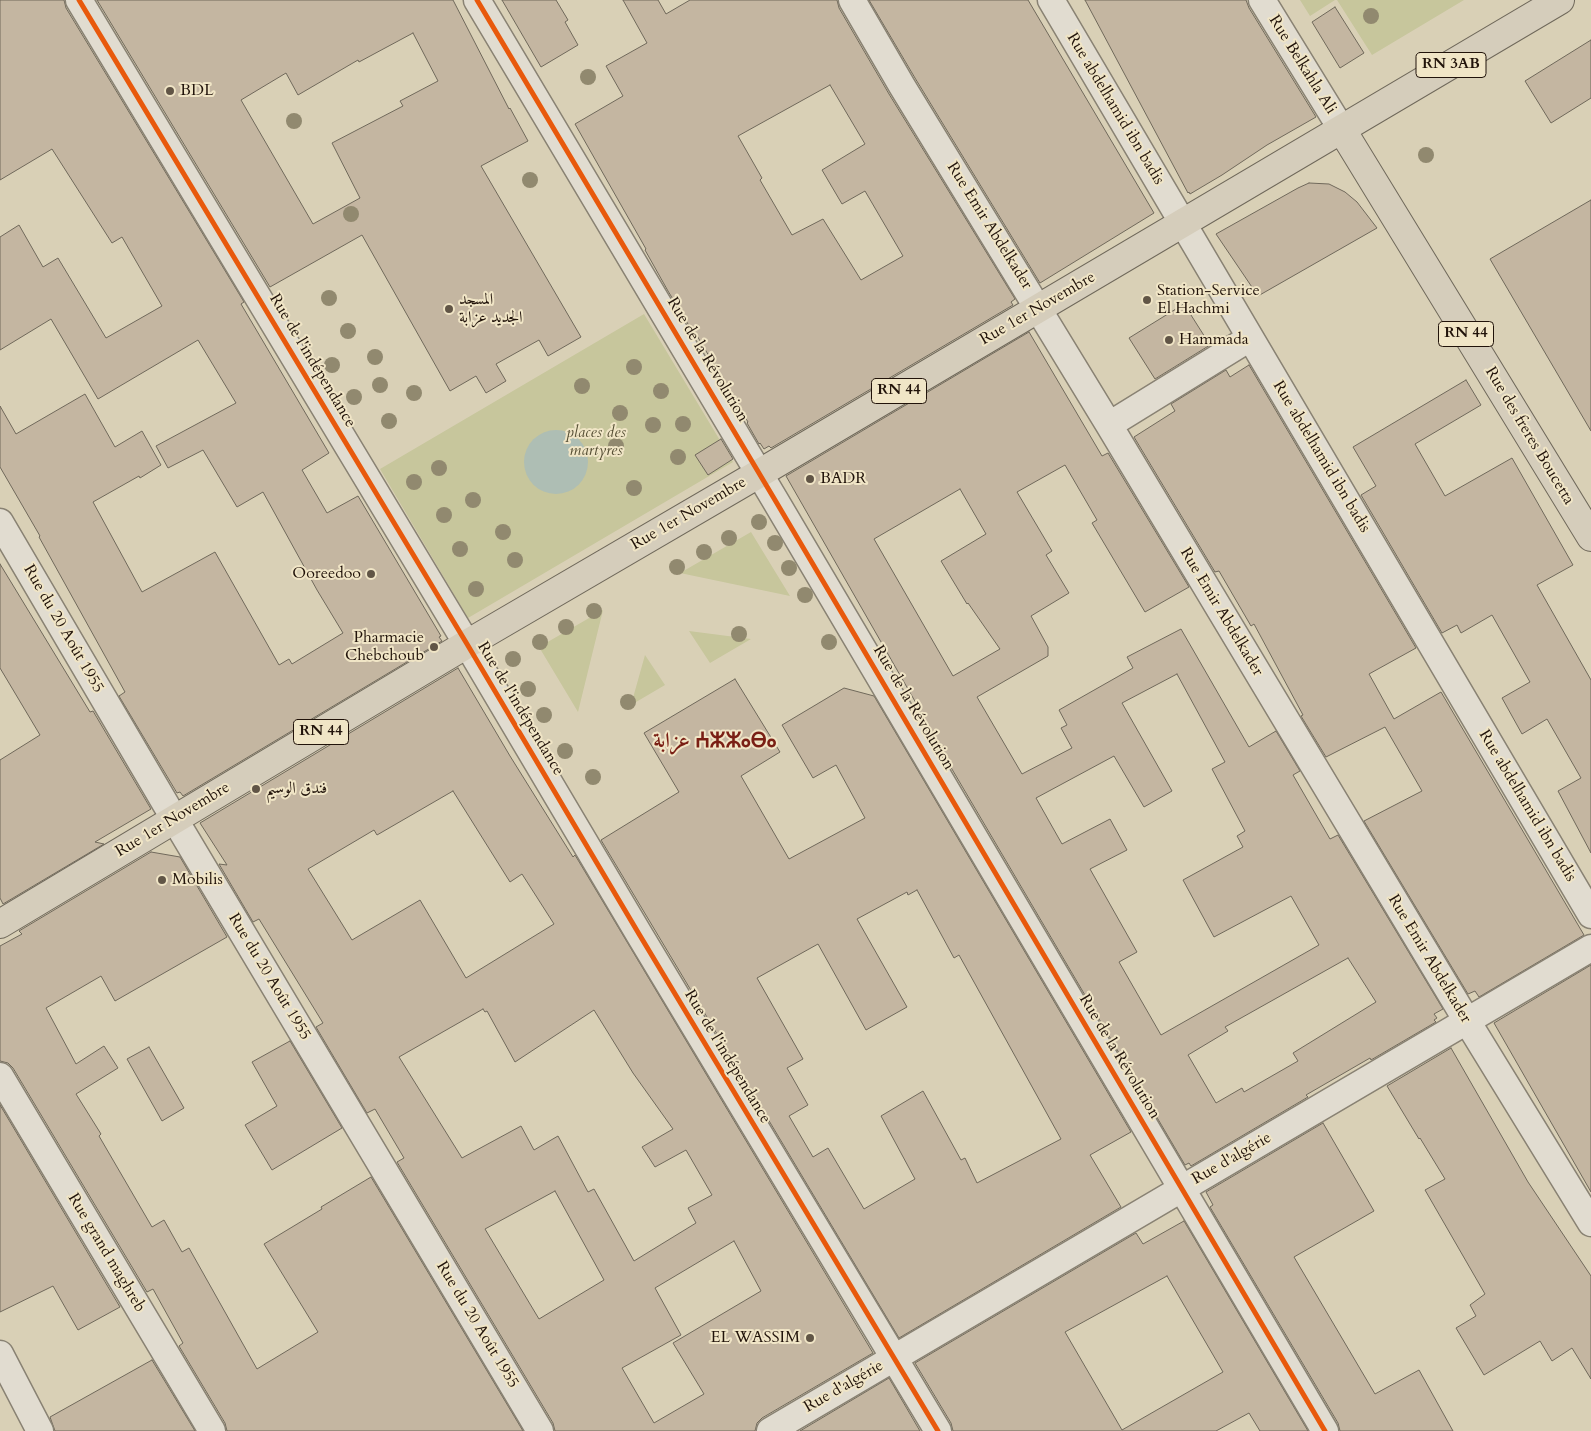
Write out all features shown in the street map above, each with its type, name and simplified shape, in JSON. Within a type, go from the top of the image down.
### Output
[{"type":"main road","name":"Rue 1er Novembre","points":[[0,924],[468,644],[1560,0]]},
{"type":"main road","name":"Rue des freres Boucetta","points":[[1342,130],[1591,538]]},
{"type":"street","name":"Rue de l'indépendance","points":[[80,0],[468,644],[649,951],[938,1431]]},
{"type":"street","name":"Rue de la Révolution","points":[[477,0],[760,473],[1325,1431]]},
{"type":"street","name":"Rue Emir Abdelkader","points":[[852,0],[902,86],[1109,424],[1466,1021],[1591,1223]]},
{"type":"street","name":"Rue abdelhamid ibn badis","points":[[1051,0],[1591,915]]},
{"type":"street","name":"Rue Belkahla Ali","points":[[1262,0],[1342,130]]},
{"type":"street","points":[[1109,424],[1250,338]]},
{"type":"street","name":"Rue du 20 Août 1955","points":[[0,522],[175,820],[540,1431]]},
{"type":"street","name":"Rue d'algérie","points":[[770,1431],[1591,948]]},
{"type":"street","name":"Rue grand maghreb","points":[[0,1076],[212,1431]]},
{"type":"street","points":[[0,1354],[40,1431]]},
{"type":"green space","points":[[1300,0],[1335,0],[1310,16]]},
{"type":"green space","points":[[1337,0],[1464,0],[1372,55]]},
{"type":"green space","name":"places des martyres","points":[[644,314],[733,462],[468,618],[380,469]]},
{"type":"green space","points":[[751,532],[790,596],[680,573]]},
{"type":"green space","points":[[603,610],[578,712],[539,647]]},
{"type":"green space","points":[[689,631],[751,639],[710,663]]},
{"type":"green space","points":[[645,655],[665,685],[631,705]]},
{"type":"shaded area","points":[[550,430],[562,430],[579,439],[586,450],[588,462],[586,474],[579,485],[562,494],[550,494],[538,489],[529,480],[524,468],[524,456],[529,444],[538,435]]},
{"type":"building","points":[[0,0],[64,0],[66,8],[244,302],[241,304],[329,453],[302,470],[327,513],[358,496],[441,636],[439,637],[442,641],[183,796],[180,792],[177,793],[119,696],[125,692],[0,467],[0,406],[16,434],[85,394],[115,447],[142,431],[161,465],[93,502],[142,592],[215,552],[279,665],[289,659],[292,664],[343,633],[263,492],[237,507],[203,450],[168,468],[156,446],[236,403],[198,340],[98,399],[51,319],[0,350],[0,237],[19,225],[43,267],[58,258],[106,338],[162,306],[122,237],[112,243],[52,149],[0,180]]},
{"type":"building","points":[[97,0],[453,0],[509,109],[528,141],[481,166],[581,337],[548,356],[539,340],[496,364],[506,381],[486,393],[476,376],[450,391],[362,235],[270,287]],"holes":[[[413,33],[438,81],[400,101],[403,106],[332,143],[360,198],[313,224],[241,100],[286,73],[298,95],[358,60],[359,62]]]},
{"type":"building","points":[[502,0],[556,0],[568,20],[565,22],[578,45],[541,67]]},
{"type":"building","points":[[623,0],[658,0],[666,14],[690,0],[837,0],[839,8],[889,94],[1015,299],[1011,302],[1013,305],[771,448],[769,446],[764,449],[759,444],[693,329],[691,329],[668,291],[575,124],[623,96],[606,66],[647,43]],"holes":[[[830,85],[865,144],[822,170],[842,204],[865,191],[903,256],[861,280],[823,219],[792,235],[760,180],[762,178],[738,136]]]},
{"type":"building","points":[[869,0],[1028,0],[1154,213],[1040,283]]},
{"type":"building","points":[[1085,0],[1246,0],[1249,8],[1316,117],[1267,145],[1190,194],[1188,193]]},
{"type":"building","points":[[1335,7],[1364,53],[1340,68],[1312,22]]},
{"type":"building","points":[[1591,40],[1591,98],[1551,123],[1525,81]]},
{"type":"building","points":[[1309,183],[1329,184],[1345,192],[1357,202],[1377,228],[1258,296],[1216,234]]},
{"type":"building","points":[[1591,200],[1591,431],[1490,259]]},
{"type":"building","name":"Hammada","points":[[1184,304],[1210,345],[1155,379],[1129,338]]},
{"type":"building","points":[[1029,332],[1102,456],[1108,453],[1189,587],[1145,612],[1092,523],[1097,520],[1065,465],[1017,492],[1052,551],[1046,555],[1069,593],[1031,616],[1048,647],[1048,656],[977,697],[1022,774],[1072,748],[1061,728],[1067,725],[1059,710],[1133,668],[1127,657],[1181,629],[1249,747],[1276,731],[1300,771],[1293,775],[1330,839],[1338,835],[1443,1009],[1434,1014],[1437,1018],[1434,1020],[1436,1022],[1306,1095],[1308,1097],[1191,1166],[1189,1163],[1185,1165],[916,708],[920,710],[786,476]],"holes":[[[960,489],[986,534],[941,561],[967,604],[1000,649],[953,676],[874,539]],[[1177,674],[1225,762],[1212,769],[1245,831],[1237,836],[1243,847],[1183,880],[1214,937],[1291,896],[1319,945],[1161,1035],[1119,962],[1137,952],[1090,869],[1127,850],[1110,819],[1062,844],[1036,798],[1114,756],[1144,807],[1172,791],[1122,703]],[[1348,958],[1376,1002],[1293,1053],[1298,1061],[1244,1092],[1242,1088],[1216,1103],[1188,1055],[1228,1031],[1225,1027]]]},
{"type":"building","points":[[1249,365],[1416,648],[1369,674],[1394,719],[1441,692],[1584,935],[1479,997],[1475,991],[1468,994],[1364,821],[1422,791],[1385,727],[1326,757],[1301,716],[1303,715],[1254,624],[1251,626],[1219,571],[1215,572],[1134,437],[1175,411],[1171,404],[1226,370],[1230,377]]},
{"type":"building","points":[[1466,380],[1481,405],[1415,444],[1445,496],[1512,458],[1573,565],[1537,585],[1591,680],[1591,853],[1558,791],[1581,778],[1547,719],[1522,734],[1502,698],[1530,682],[1492,615],[1461,633],[1457,625],[1442,633],[1361,495],[1376,486],[1353,447]]},
{"type":"building","points":[[721,439],[733,459],[708,475],[695,455]]},
{"type":"building","points":[[0,564],[90,712],[93,711],[151,809],[95,842],[104,844],[3,904],[0,898],[0,760],[40,735],[0,668]]},
{"type":"building","points":[[458,668],[573,857],[575,855],[873,1353],[762,1418],[757,1423],[755,1431],[555,1431],[553,1423],[397,1162],[404,1158],[375,1109],[367,1113],[316,1027],[323,1023],[259,919],[253,922],[219,864],[227,865],[200,823]],"holes":[[[453,791],[510,882],[522,874],[554,924],[466,978],[420,900],[352,940],[308,869],[374,830],[377,835]],[[483,1009],[485,1012],[487,1011],[515,1062],[594,1010],[633,1073],[673,1129],[642,1147],[655,1167],[686,1150],[712,1195],[688,1208],[696,1223],[634,1261],[594,1189],[588,1192],[558,1136],[534,1150],[521,1126],[462,1158],[399,1057]],[[555,1191],[604,1280],[539,1319],[485,1229]],[[734,1241],[761,1291],[673,1343],[704,1394],[654,1423],[622,1368],[681,1335],[655,1288]]]},
{"type":"building","points":[[735,679],[780,752],[741,776],[789,859],[865,818],[836,765],[813,778],[782,725],[844,688],[874,696],[1131,1132],[1090,1155],[1121,1207],[899,1338],[601,840],[679,792],[644,733]],"holes":[[[917,890],[954,958],[959,955],[1061,1139],[977,1183],[965,1158],[961,1160],[923,1091],[881,1116],[915,1179],[864,1209],[828,1148],[813,1157],[789,1116],[808,1105],[787,1068],[803,1059],[757,978],[818,944],[866,1030],[907,1007],[857,919],[907,892],[908,895]]]},
{"type":"building","points":[[151,852],[180,857],[227,937],[115,1001],[101,976],[46,1008],[76,1064],[104,1046],[118,1068],[76,1094],[101,1134],[99,1136],[152,1227],[164,1220],[182,1252],[189,1248],[257,1369],[318,1332],[264,1244],[371,1177],[523,1431],[227,1431],[225,1423],[179,1346],[183,1343],[153,1289],[147,1292],[13,1068],[8,1063],[0,1061],[0,946],[22,934],[19,931]]},
{"type":"building","points":[[1591,965],[1591,1192],[1494,1023]]},
{"type":"building","points":[[290,1041],[342,1128],[272,1170],[245,1125],[277,1106],[252,1062]]},
{"type":"building","points":[[149,1047],[184,1108],[162,1121],[127,1059]]},
{"type":"building","points":[[1451,1048],[1528,1182],[1591,1276],[1591,1379],[1572,1348],[1552,1361],[1540,1341],[1484,1375],[1456,1328],[1476,1316],[1470,1305],[1485,1294],[1425,1190],[1445,1179],[1387,1086]]},
{"type":"building","points":[[0,1105],[120,1307],[78,1330],[53,1286],[0,1312]]},
{"type":"building","points":[[1323,1123],[1374,1211],[1294,1257],[1375,1394],[1419,1370],[1453,1431],[1340,1431],[1338,1423],[1210,1207],[1213,1205],[1206,1192]]},
{"type":"building","points":[[1184,1221],[1308,1431],[1260,1431],[1249,1413],[1216,1431],[953,1431],[951,1423],[915,1363],[1136,1233],[1143,1244]],"holes":[[[1167,1276],[1223,1372],[1122,1430],[1065,1332]]]},
{"type":"building","points":[[152,1360],[195,1431],[55,1431],[50,1417]]},
{"type":"building","points":[[889,1378],[920,1431],[800,1431]]},
{"type":"cycle path","points":[[79,0],[938,1431]]},
{"type":"cycle path","points":[[477,0],[1325,1431]]},
{"type":"place","name":"BDL","points":[[170,91]]},
{"type":"place","name":"Station-Service El Hachmi","points":[[1147,300]]},
{"type":"place","name":"المسجد الجديد عزابة","points":[[449,309]]},
{"type":"place","name":"Hammada","points":[[1169,340]]},
{"type":"place","name":"BADR","points":[[810,479]]},
{"type":"place","name":"Ooreedoo","points":[[371,574]]},
{"type":"place","name":"Pharmacie Chebchoub","points":[[434,647]]},
{"type":"place","name":"فندق الوسيم","points":[[256,789]]},
{"type":"place","name":"Mobilis","points":[[162,880]]},
{"type":"place","name":"EL WASSIM","points":[[810,1338]]},
{"type":"district","name":"عزابة ⵄⵣⵣⴰⴱⴰ","points":[[715,742]]}]
